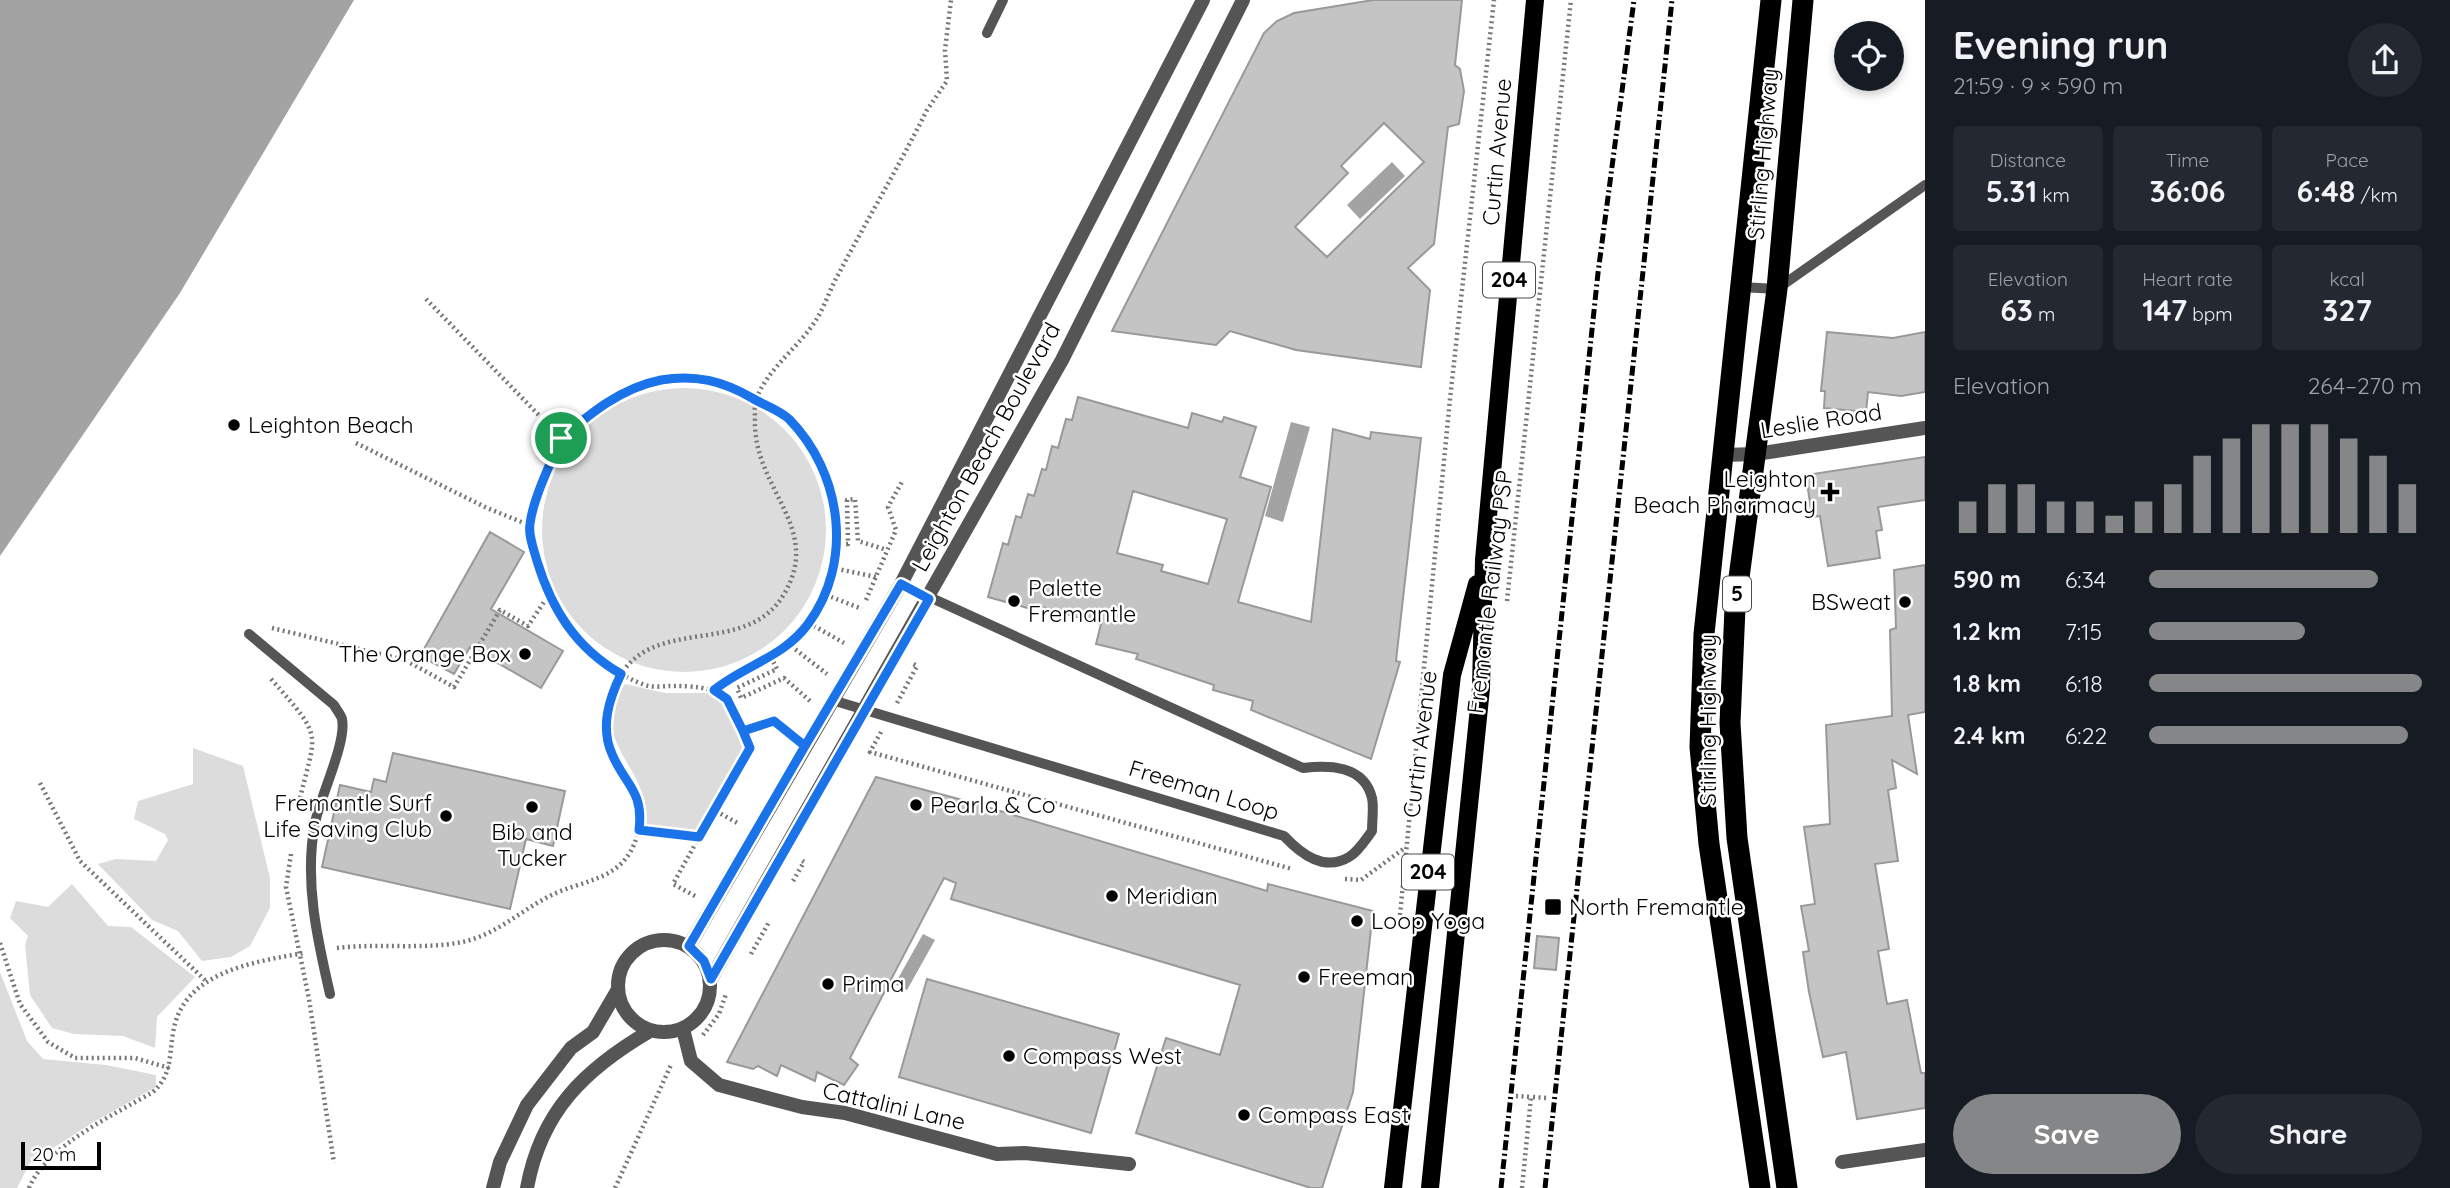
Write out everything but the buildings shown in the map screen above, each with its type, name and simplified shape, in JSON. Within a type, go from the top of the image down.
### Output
[{"type":"highway","name":"Stirling Highway","points":[[1760,1188],[1709,844],[1700,747],[1704,635],[1771,0]]},
{"type":"highway","name":"Stirling Highway","points":[[1787,1188],[1744,895],[1731,770],[1735,615],[1777,289],[1803,0]]},
{"type":"main road","name":"Curtin Avenue","points":[[1430,1188],[1481,688],[1484,560],[1535,0]]},
{"type":"main road","name":"Curtin Avenue","points":[[1393,1188],[1452,675],[1484,560]]},
{"type":"street","name":"Leighton Beach Boulevard","points":[[689,946],[901,584],[1203,0]]},
{"type":"street","name":"Leighton Beach Boulevard","points":[[711,979],[929,599],[1062,360],[1243,0]]},
{"type":"street","name":"Leslie Road","points":[[1723,455],[1756,454],[1925,428]]},
{"type":"street","points":[[494,1188],[500,1162],[527,1105],[571,1048],[593,1032],[617,991],[621,967],[637,948],[652,941],[676,941],[689,946],[704,961],[711,979],[706,1007],[697,1020],[683,1029],[667,1033],[650,1031],[628,1016],[617,991]]},
{"type":"street","name":"Cattalini Lane","points":[[683,1029],[691,1061],[719,1085],[802,1107],[845,1113],[997,1154],[1025,1153],[1129,1164]]},
{"type":"street","points":[[527,1188],[540,1146],[570,1092],[590,1070],[650,1031]]},
{"type":"street","points":[[1842,1162],[1925,1150]]},
{"type":"lane","points":[[987,33],[1003,0]]},
{"type":"lane","points":[[1741,287],[1777,289],[1925,185]]},
{"type":"lane","name":"Freeman Loop","points":[[832,700],[1284,836],[1302,855],[1328,863],[1350,857],[1373,831],[1372,796],[1357,775],[1334,765],[1303,768],[901,584]]},
{"type":"lane","points":[[249,634],[334,705],[342,719],[338,746],[316,820],[310,855],[310,881],[320,950],[330,994]]},
{"type":"path","points":[[29,1188],[48,1159],[153,1092],[164,1082],[169,1068],[177,1016],[187,996],[206,981],[247,967],[320,950],[359,946],[452,944],[480,937],[551,896],[608,876],[631,851],[639,830],[640,808],[636,793],[612,754],[607,737],[610,696],[621,674],[642,652],[676,638],[720,635],[757,622],[783,596],[797,559],[795,533],[757,454],[756,400],[786,355],[815,321],[927,110],[947,81],[945,50],[951,0]]},
{"type":"path","points":[[1406,847],[1450,399],[1494,0]]},
{"type":"path","name":"Fremantle Railway PSP","points":[[1506,615],[1571,0]]},
{"type":"path","points":[[426,299],[561,438]]},
{"type":"path","points":[[639,830],[699,837],[750,748],[727,699],[714,690],[701,686],[648,686],[599,662],[578,642],[548,596],[529,525],[561,438],[606,401],[660,380],[701,378],[729,384],[787,417],[812,446],[828,480],[835,503],[836,544],[833,568],[826,595],[809,622],[790,646],[714,690]]},
{"type":"path","points":[[356,443],[488,508],[529,525]]},
{"type":"path","points":[[857,620],[896,530],[888,507],[903,480]]},
{"type":"path","points":[[836,544],[848,544],[847,500],[855,499],[858,541],[887,550]]},
{"type":"path","points":[[833,568],[876,576]]},
{"type":"path","points":[[826,595],[862,609]]},
{"type":"path","points":[[270,627],[405,660],[454,687],[500,610],[528,626],[548,596]]},
{"type":"path","points":[[809,622],[837,639]]},
{"type":"path","points":[[790,646],[828,675]]},
{"type":"path","points":[[771,657],[777,669],[737,688],[741,698],[784,678],[813,703]]},
{"type":"path","points":[[743,731],[774,721],[805,746]]},
{"type":"path","points":[[835,761],[845,766],[870,752]]},
{"type":"path","points":[[40,783],[80,862],[206,981]]},
{"type":"path","points":[[0,943],[20,1004],[48,1042],[75,1058],[135,1058],[169,1068]]},
{"type":"path","points":[[1517,1096],[1548,1098]]},
{"type":"path","points":[[1522,1188],[1531,1097]]},
{"type":"shaded area","points":[[0,0],[354,0],[180,293],[0,556]]},
{"type":"shaded area","points":[[1392,162],[1405,176],[1360,219],[1347,205]]},
{"type":"shaded area","points":[[670,388],[698,388],[725,394],[751,405],[785,429],[802,451],[815,476],[826,516],[826,544],[815,584],[802,609],[785,631],[751,655],[725,666],[698,672],[670,672],[643,666],[617,655],[583,631],[559,597],[548,571],[542,544],[542,516],[548,489],[559,463],[583,429],[617,405],[643,394]]},
{"type":"shaded area","points":[[1291,422],[1310,427],[1283,522],[1265,516]]},
{"type":"shaded area","points":[[625,684],[665,693],[713,693],[724,703],[745,750],[697,834],[645,828],[643,795],[615,740],[612,726],[611,713],[615,699]]},
{"type":"shaded area","points":[[193,748],[243,766],[270,878],[270,908],[250,946],[231,957],[202,961],[178,931],[152,920],[98,864],[116,859],[156,861],[168,840],[165,834],[134,819],[138,801],[193,784]]},
{"type":"shaded area","points":[[72,884],[108,926],[131,927],[195,977],[157,1017],[155,1048],[123,1036],[74,1034],[52,1028],[30,995],[25,945],[28,936],[10,918],[16,901],[48,907]]},
{"type":"shaded area","points":[[923,934],[935,940],[907,990],[895,984]]},
{"type":"shaded area","points":[[0,972],[27,1041],[43,1059],[106,1065],[156,1075],[156,1087],[92,1123],[30,1163],[17,1188],[0,1188]]},
{"type":"railway","points":[[1501,1188],[1598,273],[1634,0]]},
{"type":"railway","points":[[1545,1188],[1672,0]]},
{"type":"place","name":"Leighton Beach","points":[[234,425]]},
{"type":"place","name":"Leighton Beach Pharmacy","points":[[1830,492]]},
{"type":"place","name":"Palette Fremantle","points":[[1014,601]]},
{"type":"place","name":"BSweat","points":[[1905,602]]},
{"type":"place","name":"The Orange Box","points":[[525,654]]},
{"type":"place","name":"Pearla & Co","points":[[916,805]]},
{"type":"place","name":"Bib and Tucker","points":[[532,807]]},
{"type":"place","name":"Fremantle Surf Life Saving Club","points":[[446,816]]},
{"type":"place","name":"Meridian","points":[[1112,896]]},
{"type":"place","name":"North Fremantle","points":[[1553,907]]},
{"type":"place","name":"Loop Yoga","points":[[1357,921]]},
{"type":"place","name":"Freeman","points":[[1304,977]]},
{"type":"place","name":"Prima","points":[[828,984]]},
{"type":"place","name":"Compass West","points":[[1009,1056]]},
{"type":"place","name":"Compass East","points":[[1244,1115]]},
{"type":"route","points":[[561,438],[529,525],[548,596],[561,619],[578,642],[599,662],[621,674],[610,696],[607,737],[612,754],[636,793],[640,808],[639,830],[699,837],[750,748],[743,731],[774,721],[795,735],[805,746],[689,946],[704,961],[711,979],[929,599],[901,584],[805,746],[795,735],[774,721],[743,731],[727,699],[714,690],[790,646],[826,595],[833,568],[836,544],[835,503],[828,480],[812,446],[787,417],[729,384],[701,378],[660,380],[606,401],[561,438]]}]
